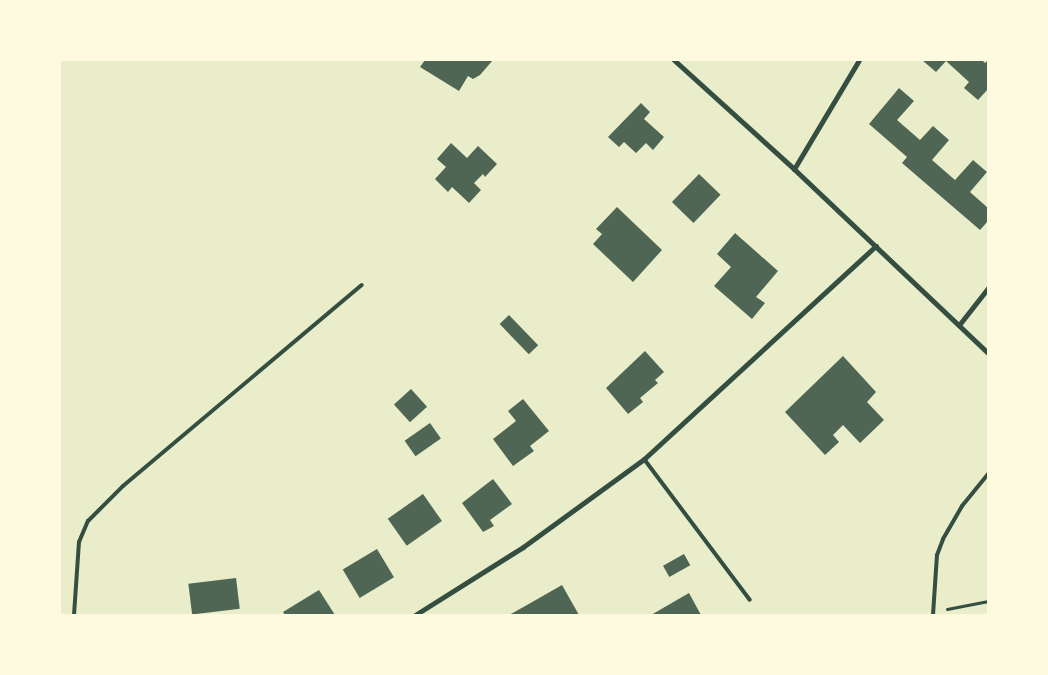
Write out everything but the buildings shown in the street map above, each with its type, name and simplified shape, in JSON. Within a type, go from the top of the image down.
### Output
[{"type":"street","points":[[674,60],[794,169],[988,353]]},
{"type":"street","points":[[794,169],[859,60]]},
{"type":"street","points":[[415,615],[523,547],[644,460],[876,246]]},
{"type":"street","points":[[959,325],[988,288]]},
{"type":"lane","points":[[74,615],[79,542],[88,521],[123,486],[362,285]]},
{"type":"lane","points":[[644,460],[750,600]]},
{"type":"lane","points":[[933,613],[937,555],[943,539],[962,506],[988,474]]},
{"type":"path","points":[[933,613],[988,601]]}]
